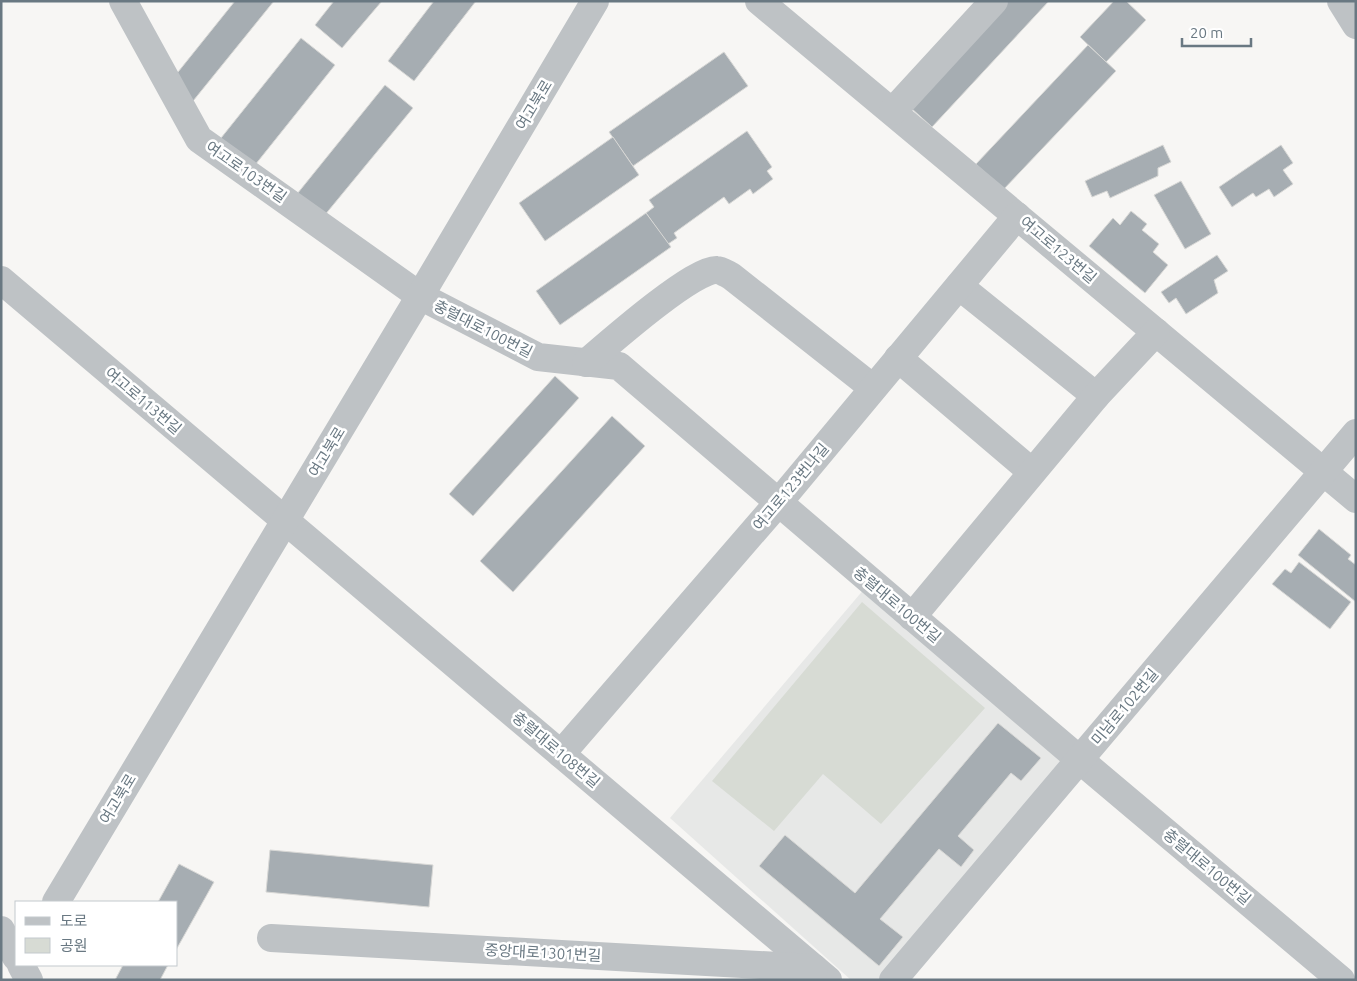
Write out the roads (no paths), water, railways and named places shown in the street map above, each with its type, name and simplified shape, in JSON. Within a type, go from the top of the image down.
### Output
[{"type":"street","name":"여고로103번길","points":[[124,1],[199,139],[420,296]]},
{"type":"street","name":"여고북로","points":[[57,901],[595,1]]},
{"type":"street","name":"여고로123번길","points":[[759,1],[1356,499]]},
{"type":"street","points":[[893,111],[994,1]]},
{"type":"street","points":[[1342,1],[1356,25]]},
{"type":"street","name":"여고로123번나길","points":[[561,754],[778,503],[1017,216]]},
{"type":"street","points":[[586,363],[646,312],[704,272],[718,270],[731,276],[873,388]]},
{"type":"street","name":"여고로113번길","points":[[1,280],[285,521]]},
{"type":"street","points":[[959,286],[1096,396]]},
{"type":"street","name":"충렬대로100번길","points":[[420,296],[538,358],[619,366],[1341,980]]},
{"type":"street","points":[[912,617],[1096,396],[1156,332]]},
{"type":"street","points":[[898,358],[1032,472]]},
{"type":"street","name":"미남로102번길","points":[[893,980],[1356,434]]},
{"type":"street","name":"충렬대로108번길","points":[[285,521],[561,754],[818,976]]},
{"type":"street","points":[[1,930],[15,955]]},
{"type":"street","name":"중앙대로1301번길","points":[[271,938],[818,976]]},
{"type":"street","points":[[1,973],[15,966]]},
{"type":"street","points":[[21,966],[29,980]]}]
